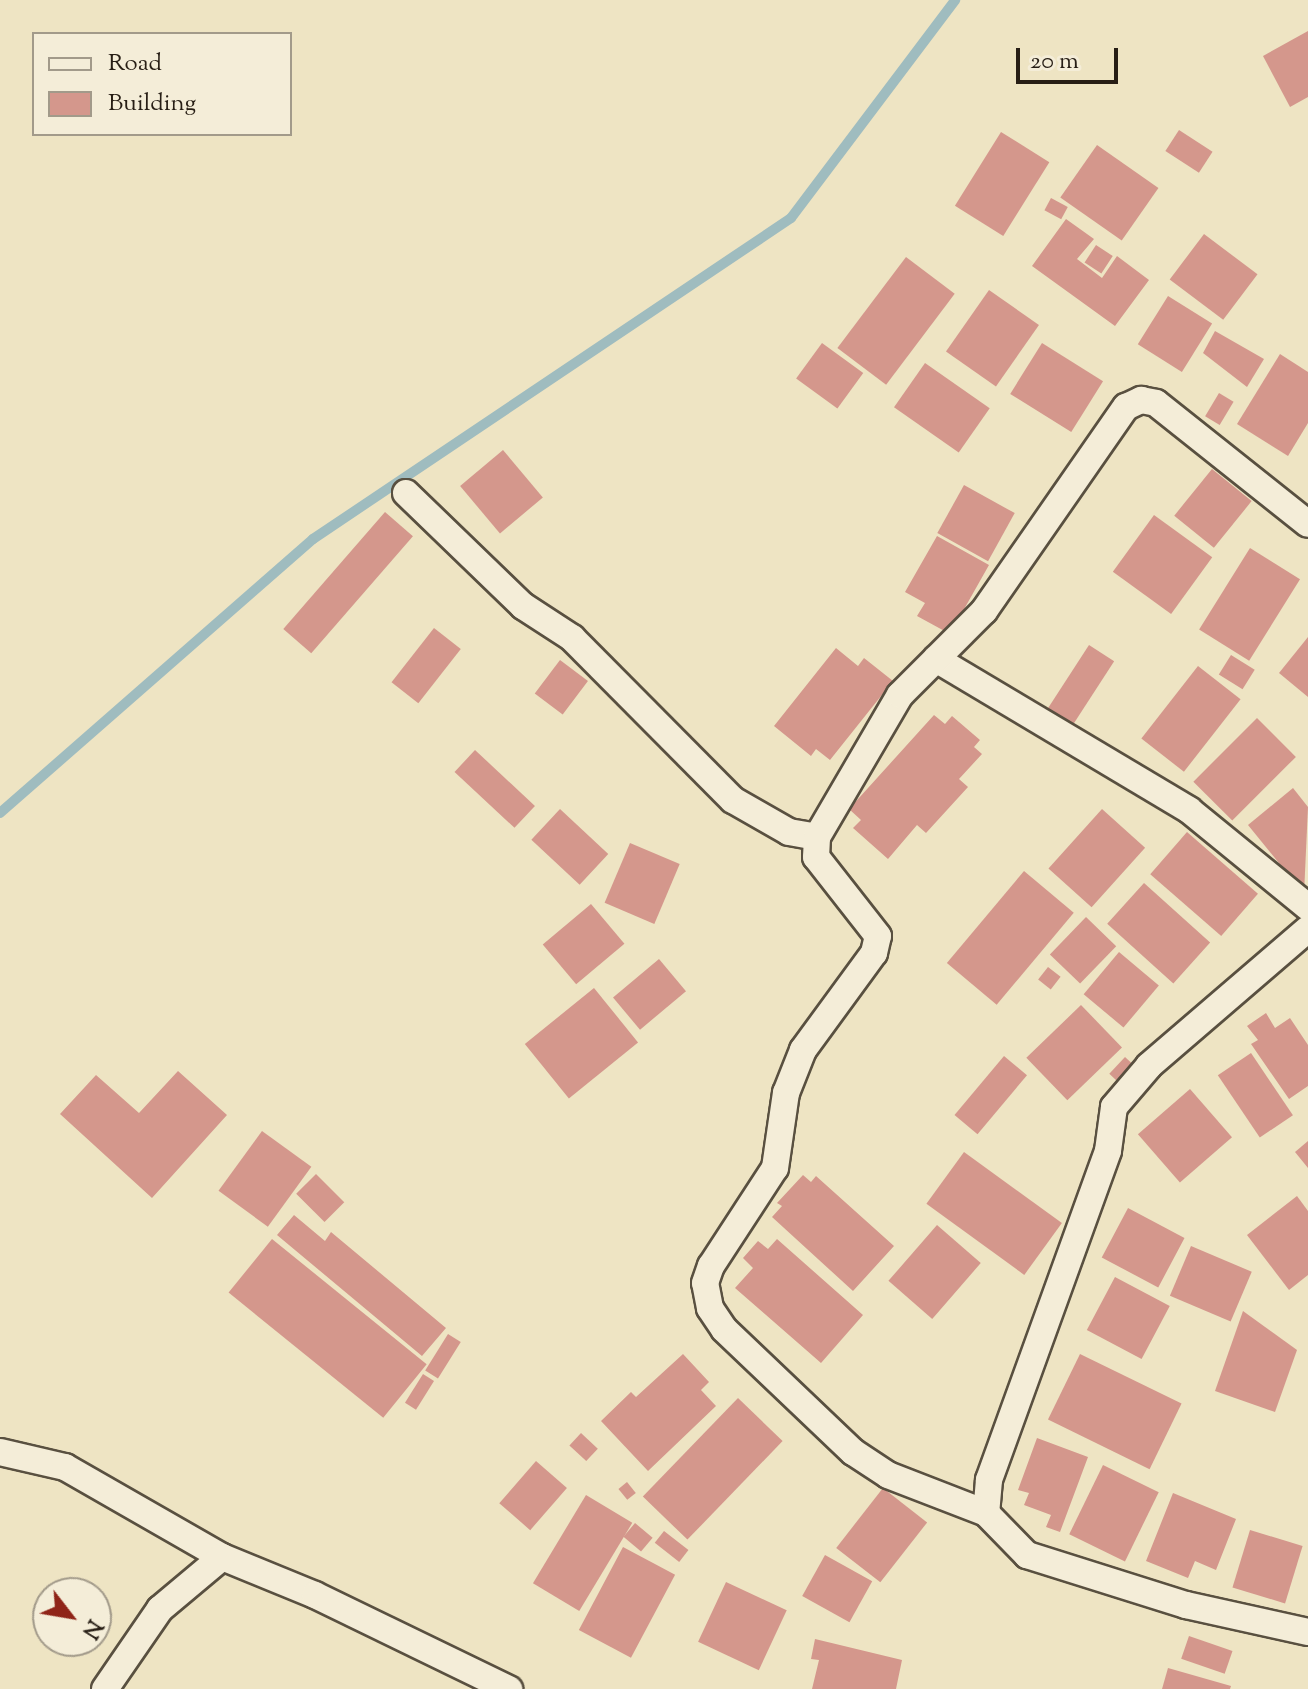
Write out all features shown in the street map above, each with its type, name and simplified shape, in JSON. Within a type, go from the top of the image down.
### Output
[{"type":"street","points":[[1308,524],[1156,403],[1141,400],[1126,407],[1079,470],[1044,529],[984,611],[900,695],[817,837],[816,857],[878,936],[874,953],[803,1050],[786,1093],[775,1168],[711,1266],[705,1283],[710,1308],[724,1329],[853,1452],[888,1475],[986,1513],[1027,1555],[1186,1605],[1308,1632]]},
{"type":"street","points":[[406,493],[523,606],[572,638],[733,800],[789,832],[817,837]]},
{"type":"street","points":[[936,659],[1189,810],[1308,907]]},
{"type":"street","points":[[986,1513],[989,1480],[1108,1151],[1114,1107],[1149,1066],[1308,929]]},
{"type":"street","points":[[0,1452],[65,1467],[222,1557],[315,1595],[509,1689]]},
{"type":"street","points":[[105,1689],[160,1609],[222,1557]]},
{"type":"building","points":[[1308,31],[1308,97],[1290,107],[1263,56]]},
{"type":"building","points":[[1179,130],[1213,152],[1199,173],[1165,151]]},
{"type":"building","points":[[1001,132],[1049,162],[1003,236],[955,206]]},
{"type":"building","points":[[1097,145],[1158,188],[1122,240],[1060,197]]},
{"type":"building","points":[[1051,198],[1068,207],[1061,219],[1044,210]]},
{"type":"building","points":[[1066,219],[1094,239],[1077,259],[1102,278],[1117,256],[1149,280],[1115,326],[1032,266]]},
{"type":"building","points":[[1204,234],[1258,274],[1223,320],[1170,280]]},
{"type":"building","points":[[1096,245],[1113,256],[1101,274],[1085,263]]},
{"type":"building","points":[[906,257],[955,294],[886,385],[837,348]]},
{"type":"building","points":[[989,290],[1039,325],[996,386],[946,351]]},
{"type":"building","points":[[1168,296],[1212,324],[1182,372],[1138,344]]},
{"type":"building","points":[[1215,331],[1264,359],[1247,387],[1203,353]]},
{"type":"building","points":[[822,343],[863,373],[837,409],[796,379]]},
{"type":"building","points":[[1042,343],[1103,381],[1071,432],[1010,394]]},
{"type":"building","points":[[1280,354],[1308,372],[1308,423],[1288,456],[1237,424]]},
{"type":"building","points":[[925,363],[990,408],[959,453],[894,407]]},
{"type":"building","points":[[1219,393],[1234,402],[1220,425],[1205,416]]},
{"type":"building","points":[[503,450],[543,497],[500,533],[460,486]]},
{"type":"building","points":[[1212,469],[1252,501],[1214,548],[1174,516]]},
{"type":"building","points":[[964,485],[1015,513],[988,561],[937,533]]},
{"type":"building","points":[[385,512],[413,536],[311,653],[283,629]]},
{"type":"building","points":[[1154,515],[1212,557],[1171,614],[1113,572]]},
{"type":"building","points":[[937,536],[989,565],[950,634],[917,616],[925,603],[905,592]]},
{"type":"building","points":[[1250,548],[1300,579],[1249,661],[1199,629]]},
{"type":"building","points":[[434,628],[461,649],[418,703],[392,682]]},
{"type":"building","points":[[1308,637],[1308,697],[1279,673]]},
{"type":"building","points":[[1089,645],[1114,661],[1068,732],[1043,715]]},
{"type":"building","points":[[836,648],[858,666],[864,658],[893,681],[830,760],[816,749],[811,756],[774,726]]},
{"type":"building","points":[[1231,655],[1255,670],[1243,689],[1219,675]]},
{"type":"building","points":[[560,660],[588,681],[563,715],[535,694]]},
{"type":"building","points":[[1198,666],[1241,699],[1184,772],[1141,738]]},
{"type":"building","points":[[934,715],[945,724],[952,716],[980,740],[974,747],[982,754],[959,779],[968,787],[926,833],[917,825],[888,859],[853,828],[861,820],[849,809]]},
{"type":"building","points":[[1257,718],[1296,757],[1232,821],[1193,782]]},
{"type":"building","points":[[475,750],[535,806],[515,828],[455,772]]},
{"type":"building","points":[[1293,788],[1308,807],[1304,894],[1248,825]]},
{"type":"building","points":[[560,809],[608,854],[580,885],[531,840]]},
{"type":"building","points":[[1102,809],[1145,848],[1092,907],[1048,868]]},
{"type":"building","points":[[1187,832],[1258,894],[1221,936],[1150,874]]},
{"type":"building","points":[[630,843],[680,864],[654,924],[605,903]]},
{"type":"building","points":[[1024,871],[1074,913],[997,1005],[947,963]]},
{"type":"building","points":[[1144,883],[1210,943],[1173,983],[1107,924]]},
{"type":"building","points":[[591,904],[624,944],[576,984],[543,944]]},
{"type":"building","points":[[1086,917],[1116,946],[1080,984],[1050,954]]},
{"type":"building","points":[[1119,952],[1159,985],[1123,1028],[1084,994]]},
{"type":"building","points":[[659,959],[686,991],[640,1030],[613,998]]},
{"type":"building","points":[[1048,967],[1061,977],[1051,989],[1038,980]]},
{"type":"building","points":[[594,988],[638,1042],[569,1098],[525,1044]]},
{"type":"building","points":[[1081,1005],[1122,1047],[1067,1100],[1026,1058]]},
{"type":"building","points":[[1266,1013],[1275,1028],[1290,1018],[1308,1045],[1308,1086],[1289,1099],[1251,1044],[1258,1040],[1247,1026]]},
{"type":"building","points":[[1251,1053],[1293,1115],[1260,1138],[1218,1075]]},
{"type":"building","points":[[1004,1056],[1027,1075],[977,1134],[955,1115]]},
{"type":"building","points":[[1125,1057],[1140,1071],[1125,1088],[1109,1074]]},
{"type":"building","points":[[178,1071],[227,1115],[152,1198],[60,1114],[96,1075],[139,1113]]},
{"type":"building","points":[[1190,1089],[1232,1137],[1180,1183],[1138,1134]]},
{"type":"building","points":[[262,1131],[311,1167],[268,1227],[219,1191]]},
{"type":"building","points":[[1308,1141],[1308,1168],[1295,1152]]},
{"type":"building","points":[[964,1152],[1062,1223],[1024,1275],[926,1204]]},
{"type":"building","points":[[316,1174],[344,1202],[324,1222],[296,1194]]},
{"type":"building","points":[[803,1175],[811,1182],[816,1176],[894,1246],[853,1291],[772,1217],[782,1206],[777,1203]]},
{"type":"building","points":[[1297,1196],[1308,1211],[1308,1275],[1289,1290],[1247,1235]]},
{"type":"building","points":[[1128,1208],[1185,1238],[1158,1287],[1102,1257]]},
{"type":"building","points":[[294,1215],[325,1241],[331,1232],[446,1328],[422,1356],[277,1235]]},
{"type":"building","points":[[937,1225],[981,1263],[932,1319],[888,1281]]},
{"type":"building","points":[[272,1239],[427,1364],[383,1418],[229,1293]]},
{"type":"building","points":[[777,1239],[863,1315],[821,1363],[735,1288],[753,1268],[743,1258],[758,1241],[768,1249]]},
{"type":"building","points":[[1191,1246],[1252,1272],[1231,1321],[1170,1296]]},
{"type":"building","points":[[1115,1277],[1170,1306],[1142,1359],[1087,1330]]},
{"type":"building","points":[[1243,1311],[1297,1350],[1275,1412],[1215,1391]]},
{"type":"building","points":[[448,1334],[461,1342],[438,1378],[425,1370]]},
{"type":"building","points":[[683,1354],[709,1382],[701,1390],[716,1406],[648,1471],[601,1421],[631,1392],[636,1397]]},
{"type":"building","points":[[1080,1354],[1182,1404],[1150,1469],[1048,1420]]},
{"type":"building","points":[[423,1374],[434,1381],[416,1410],[405,1403]]},
{"type":"building","points":[[738,1398],[783,1441],[687,1540],[643,1497]]},
{"type":"building","points":[[581,1433],[598,1449],[586,1461],[569,1445]]},
{"type":"building","points":[[1037,1438],[1088,1457],[1060,1532],[1046,1527],[1051,1515],[1024,1505],[1029,1493],[1018,1490]]},
{"type":"building","points":[[536,1461],[567,1488],[530,1530],[499,1503]]},
{"type":"building","points":[[1103,1465],[1159,1492],[1125,1561],[1069,1534]]},
{"type":"building","points":[[627,1482],[636,1493],[627,1500],[618,1489]]},
{"type":"building","points":[[883,1488],[927,1522],[880,1582],[836,1548]]},
{"type":"building","points":[[1173,1493],[1236,1519],[1216,1570],[1195,1561],[1188,1578],[1146,1561]]},
{"type":"building","points":[[586,1495],[632,1523],[579,1611],[533,1583]]},
{"type":"building","points":[[635,1523],[653,1538],[641,1552],[623,1537]]},
{"type":"building","points":[[1250,1530],[1303,1546],[1285,1603],[1232,1587]]},
{"type":"building","points":[[664,1531],[688,1550],[679,1562],[655,1543]]},
{"type":"building","points":[[623,1547],[675,1575],[631,1658],[579,1630]]},
{"type":"building","points":[[825,1555],[872,1581],[849,1622],[802,1596]]},
{"type":"building","points":[[726,1582],[787,1610],[759,1670],[698,1642]]},
{"type":"building","points":[[1189,1636],[1232,1651],[1225,1674],[1181,1659]]},
{"type":"building","points":[[815,1639],[902,1660],[896,1689],[812,1689],[819,1660],[811,1659]]},
{"type":"building","points":[[1168,1668],[1231,1686],[1230,1689],[1162,1689]]},
{"type":"waterway","points":[[0,813],[313,539],[791,218],[955,0]]}]
